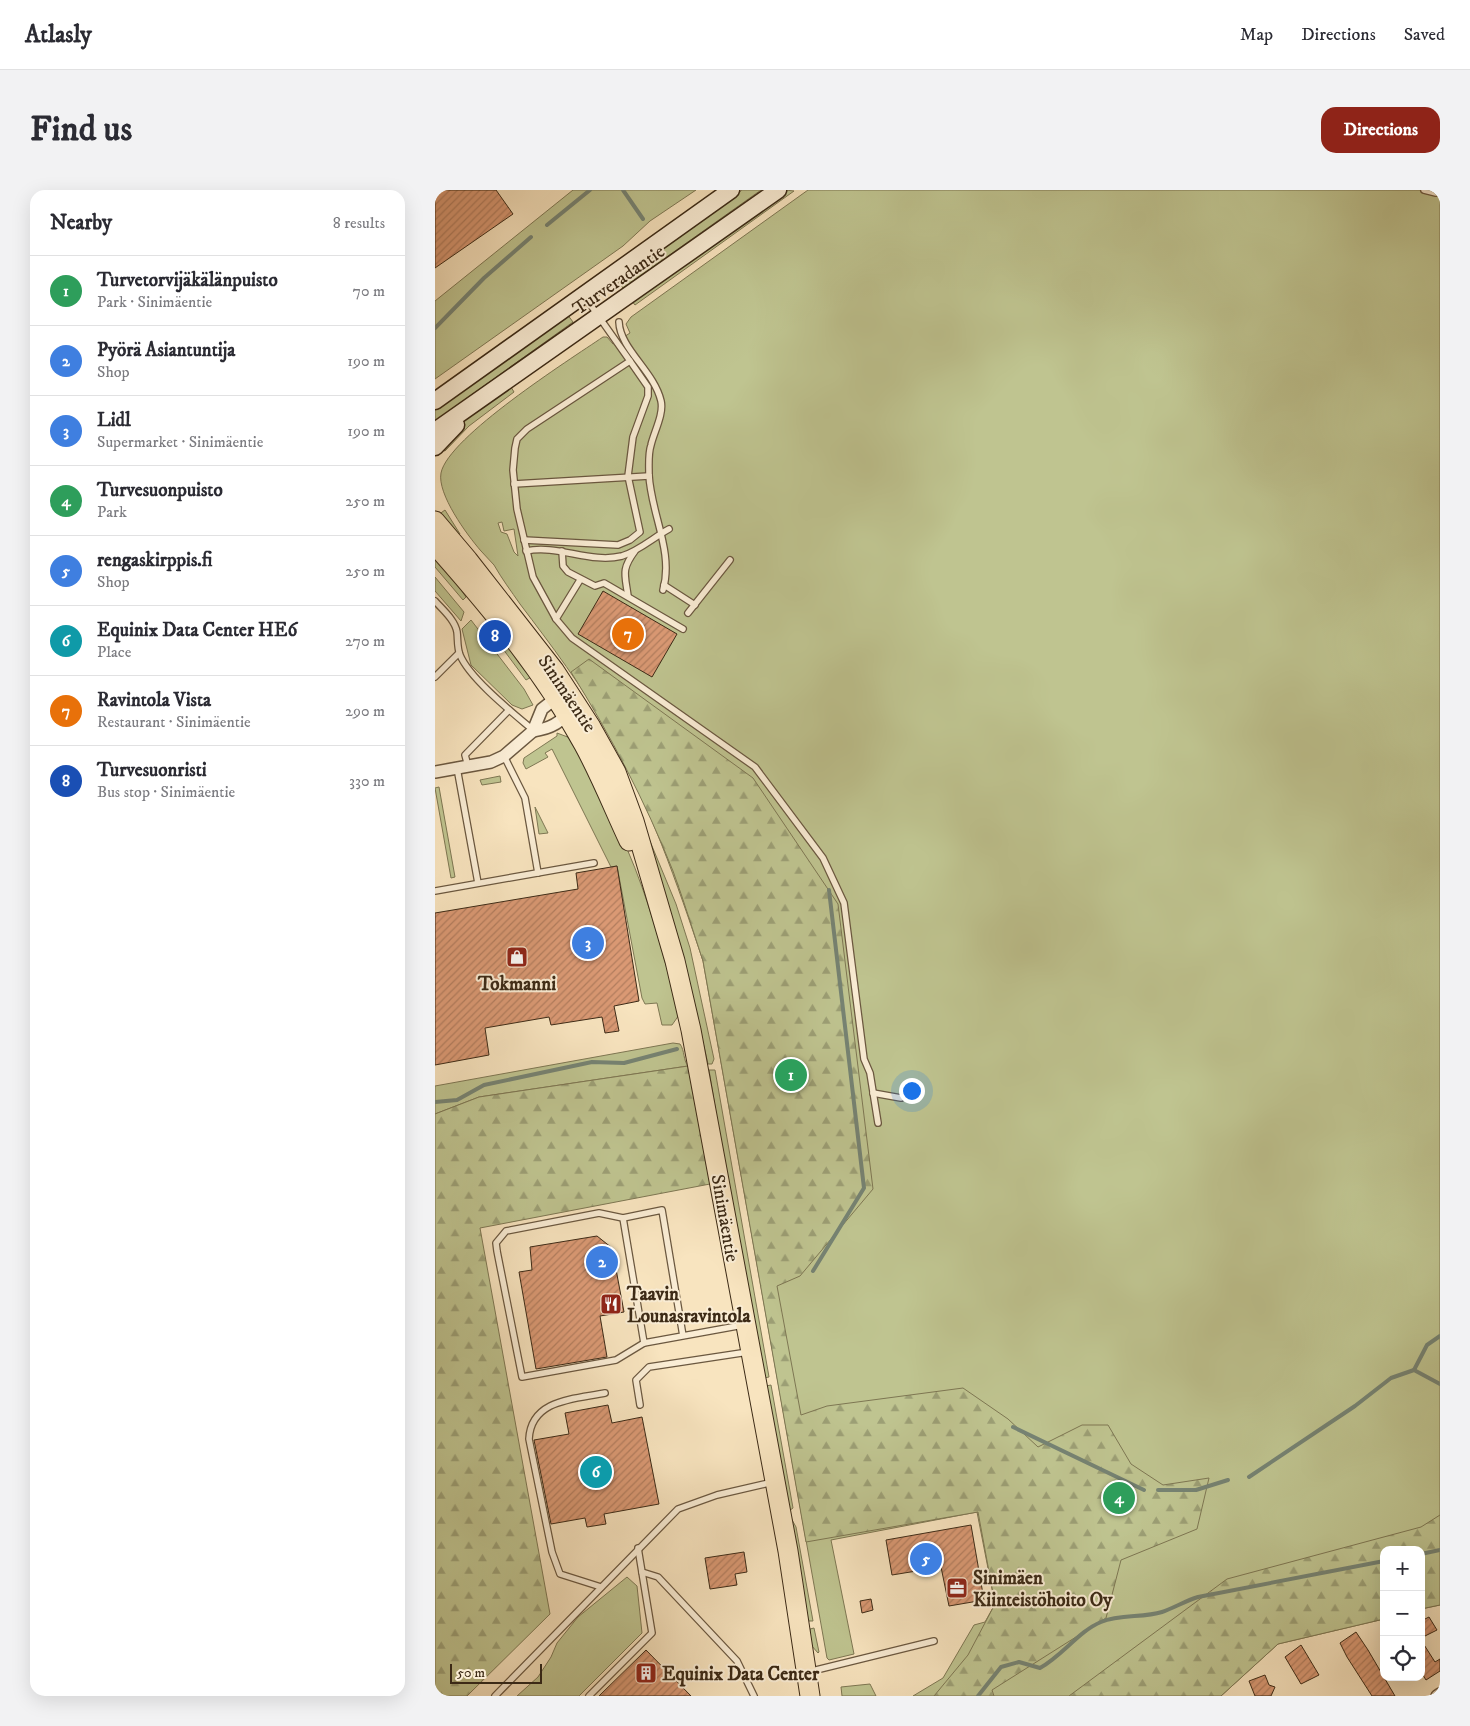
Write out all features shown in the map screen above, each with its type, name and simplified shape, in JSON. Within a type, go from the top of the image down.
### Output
[{"type":"main road","name":"Turveradantie","points":[[435,401],[731,190]]},
{"type":"main road","name":"Turveradantie","points":[[435,431],[778,190]]},
{"type":"main road","name":"Turveradantie","points":[[435,447],[481,400]]},
{"type":"main road","name":"Sinimäentie","points":[[435,521],[531,640],[570,707],[616,772],[634,821],[653,892],[675,962],[691,1030],[775,1482],[810,1696]]},
{"type":"main road","name":"Sinimäentie","points":[[435,545],[500,620],[556,698],[570,707]]},
{"type":"street","points":[[435,772],[491,762],[504,756],[533,731],[542,709],[556,698]]},
{"type":"street","points":[[533,731],[547,729],[570,707]]},
{"type":"lane","points":[[1424,190],[1440,192]]},
{"type":"lane","points":[[524,540],[618,545],[631,540],[640,532],[628,478],[630,454],[648,396],[648,387],[584,295]]},
{"type":"lane","points":[[619,322],[621,335],[653,378],[662,403],[650,446],[649,476],[660,534],[667,558],[663,588],[695,605]]},
{"type":"lane","points":[[630,361],[527,429],[517,438],[515,448],[515,484],[526,551],[533,577],[556,619],[572,638],[755,767],[823,858],[844,903],[865,1060],[870,1073],[878,1123]]},
{"type":"lane","points":[[515,484],[649,476]]},
{"type":"lane","points":[[526,551],[562,551],[592,557],[623,556],[669,529]]},
{"type":"lane","points":[[629,596],[624,574],[625,564],[636,549]]},
{"type":"lane","points":[[562,551],[563,566],[568,572],[595,586],[604,583],[683,629]]},
{"type":"lane","points":[[688,613],[731,560]]},
{"type":"lane","points":[[556,619],[580,580]]},
{"type":"lane","points":[[435,601],[453,622],[457,630],[459,653],[465,665],[509,710],[533,731]]},
{"type":"lane","points":[[435,677],[459,653]]},
{"type":"lane","points":[[478,883],[463,767],[465,755],[509,710]]},
{"type":"lane","points":[[504,756],[525,798],[538,873]]},
{"type":"lane","points":[[435,891],[593,863]]},
{"type":"lane","points":[[873,1092],[901,1098]]},
{"type":"lane","points":[[683,1336],[662,1210],[623,1218],[599,1213],[506,1231],[497,1242],[497,1251],[522,1377],[616,1360],[644,1344],[745,1325]]},
{"type":"lane","points":[[623,1218],[644,1344]]},
{"type":"lane","points":[[640,1405],[636,1380],[649,1367],[750,1352]]},
{"type":"lane","points":[[601,1587],[560,1574],[552,1552],[529,1438],[530,1427],[542,1410],[551,1404],[605,1393]]},
{"type":"lane","points":[[495,1696],[678,1509],[717,1495],[775,1482]]},
{"type":"lane","points":[[589,1696],[652,1633],[638,1548]]},
{"type":"lane","points":[[642,1572],[658,1577],[737,1660],[754,1696]]},
{"type":"lane","points":[[806,1672],[934,1641]]},
{"type":"green space","points":[[573,190],[696,190],[650,221],[623,246],[435,379],[435,301]]},
{"type":"green space","points":[[742,190],[761,190],[623,288],[616,280]]},
{"type":"green space","points":[[785,190],[794,191],[635,305],[631,300]]},
{"type":"green space","points":[[808,190],[1440,190],[1440,1605],[1425,1608],[1425,1546],[1380,1546],[1380,1620],[1278,1644],[1221,1696],[913,1696],[943,1678],[974,1625],[985,1622],[995,1604],[977,1512],[831,1540],[854,1654],[829,1660],[827,1658],[703,961],[650,816],[623,759],[598,715],[555,651],[494,565],[461,525],[448,503],[441,482],[441,473],[449,458],[464,440],[486,420],[603,337],[607,337],[613,344],[630,333],[626,324],[631,317]],"holes":[[[502,522],[504,531],[514,529],[518,556],[514,552],[507,534],[501,532],[498,523]]]},
{"type":"green space","points":[[567,314],[573,322],[435,421],[435,408]]},
{"type":"green space","points":[[511,387],[514,392],[469,426],[445,451],[439,449],[464,421]]},
{"type":"green space","points":[[445,510],[460,534],[457,536],[438,515]]},
{"type":"green space","points":[[435,552],[466,597],[463,600],[435,567]]},
{"type":"green space","points":[[435,577],[464,612],[461,621],[435,591]]},
{"type":"green space","points":[[471,620],[524,689],[533,705],[522,709],[512,705],[471,665],[462,629]]},
{"type":"green space","points":[[503,642],[524,661],[535,675],[526,680],[500,645]]},
{"type":"green space","points":[[589,659],[753,778],[838,904],[873,1189],[800,1276],[777,1286],[801,1415],[827,1406],[963,1388],[1008,1419],[1038,1447],[1082,1425],[1108,1425],[1131,1464],[1163,1485],[1209,1478],[1197,1529],[1121,1560],[1106,1618],[992,1690],[994,1696],[934,1696],[968,1655],[995,1604],[978,1512],[806,1542],[703,961],[673,871],[651,819],[600,720],[571,672]]},
{"type":"green space","points":[[557,733],[573,739],[610,812],[635,868],[657,935],[679,1015],[672,1025],[662,1025],[657,1003],[645,1004],[642,998],[617,866],[611,867],[552,749],[545,753],[548,757],[526,769],[523,763],[524,758],[557,736]]},
{"type":"green space","points":[[500,776],[501,782],[482,785],[480,780]]},
{"type":"green space","points":[[439,787],[455,877],[451,878],[435,788]]},
{"type":"green space","points":[[635,805],[676,904],[690,948],[714,1059],[712,1064],[708,1064],[686,968]]},
{"type":"green space","points":[[535,807],[548,833],[539,834]]},
{"type":"green space","points":[[673,1043],[680,1044],[688,1066],[479,1097],[435,1114],[435,1086]]},
{"type":"green space","points":[[688,1066],[710,1184],[480,1228],[550,1614],[467,1696],[435,1696],[435,1114],[479,1097]]},
{"type":"green space","points":[[709,1070],[715,1070],[769,1377],[764,1378],[741,1265]]},
{"type":"green space","points":[[771,1385],[793,1508],[789,1511],[766,1386]]},
{"type":"green space","points":[[1440,1515],[1440,1605],[1425,1608],[1425,1546],[1380,1546],[1380,1620],[1278,1644],[1221,1696],[1069,1696],[1227,1579],[1421,1527]]},
{"type":"green space","points":[[791,1518],[796,1527],[813,1621],[808,1621],[797,1573]]},
{"type":"green space","points":[[627,1577],[637,1586],[642,1633],[579,1696],[517,1696],[538,1677],[551,1657],[557,1643],[578,1617]]},
{"type":"green space","points":[[814,1628],[818,1653],[811,1645],[810,1629]]},
{"type":"green space","points":[[870,1684],[876,1696],[842,1696],[841,1687]]},
{"type":"building","points":[[435,190],[496,190],[513,214],[435,268]]},
{"type":"building","points":[[603,591],[677,634],[652,677],[578,634]]},
{"type":"building","points":[[617,866],[639,1001],[614,1006],[619,1031],[605,1033],[602,1017],[551,1025],[549,1017],[485,1028],[489,1055],[435,1065],[435,913],[578,889],[576,873]]},
{"type":"building","points":[[597,1236],[612,1248],[624,1312],[600,1316],[607,1357],[536,1369],[519,1272],[532,1270],[530,1247]]},
{"type":"building","points":[[608,1405],[612,1423],[642,1417],[659,1504],[604,1514],[606,1524],[587,1527],[585,1518],[551,1524],[534,1440],[569,1434],[565,1413]]},
{"type":"building","points":[[971,1525],[984,1600],[949,1606],[941,1567],[892,1575],[886,1540]]},
{"type":"building","points":[[744,1552],[747,1572],[735,1574],[737,1585],[710,1589],[705,1558]]},
{"type":"building","points":[[871,1599],[873,1610],[862,1613],[860,1601]]},
{"type":"building","points":[[1429,1617],[1437,1630],[1425,1636],[1425,1619]]},
{"type":"building","points":[[1356,1632],[1380,1670],[1380,1681],[1386,1681],[1395,1696],[1372,1696],[1340,1643]]},
{"type":"building","points":[[1301,1645],[1319,1675],[1301,1684],[1285,1657]]},
{"type":"building","points":[[1425,1646],[1435,1662],[1440,1659],[1440,1671],[1426,1680]]},
{"type":"building","name":"Equinix Data Center","points":[[646,1650],[691,1696],[599,1696]]},
{"type":"building","points":[[1265,1675],[1269,1685],[1275,1687],[1271,1696],[1255,1696],[1249,1681]]},
{"type":"waterway","points":[[547,225],[590,190]]},
{"type":"waterway","points":[[623,190],[643,219]]},
{"type":"waterway","points":[[435,328],[484,278],[531,237]]},
{"type":"waterway","points":[[813,1271],[864,1188],[829,890]]},
{"type":"waterway","points":[[435,1102],[457,1100],[484,1085],[592,1062],[624,1063],[677,1049]]},
{"type":"waterway","points":[[1414,1370],[1427,1345],[1440,1336]]},
{"type":"waterway","points":[[1249,1477],[1355,1406],[1391,1378],[1414,1370],[1440,1384]]},
{"type":"waterway","points":[[1013,1427],[1144,1490]]},
{"type":"waterway","points":[[1158,1490],[1196,1490],[1228,1480]]},
{"type":"waterway","points":[[1425,1553],[1440,1550]]},
{"type":"waterway","points":[[978,1696],[1001,1667],[1019,1662],[1040,1668],[1056,1657],[1085,1631],[1101,1622],[1124,1617],[1155,1614],[1198,1597],[1380,1562]]},
{"type":"place","name":"Ravintola Vista","points":[[628,634]]},
{"type":"place","name":"Turvesuonristi","points":[[495,636]]},
{"type":"place","name":"Lidl","points":[[588,943]]},
{"type":"place","name":"Tokmanni","points":[[517,957]]},
{"type":"place","name":"Turvetorvijäkälänpuisto","points":[[791,1075]]},
{"type":"place","name":"Pyörä Asiantuntija","points":[[602,1262]]},
{"type":"place","name":"Taavin Lounasravintola","points":[[611,1304]]},
{"type":"place","name":"Equinix Data Center HE6","points":[[596,1472]]},
{"type":"place","name":"Turvesuonpuisto","points":[[1119,1498]]},
{"type":"place","name":"rengaskirppis.fi","points":[[926,1559]]},
{"type":"place","name":"Sinimäen Kiinteistöhoito Oy","points":[[957,1588]]},
{"type":"place","name":"Equinix Data Center","points":[[646,1673]]}]
